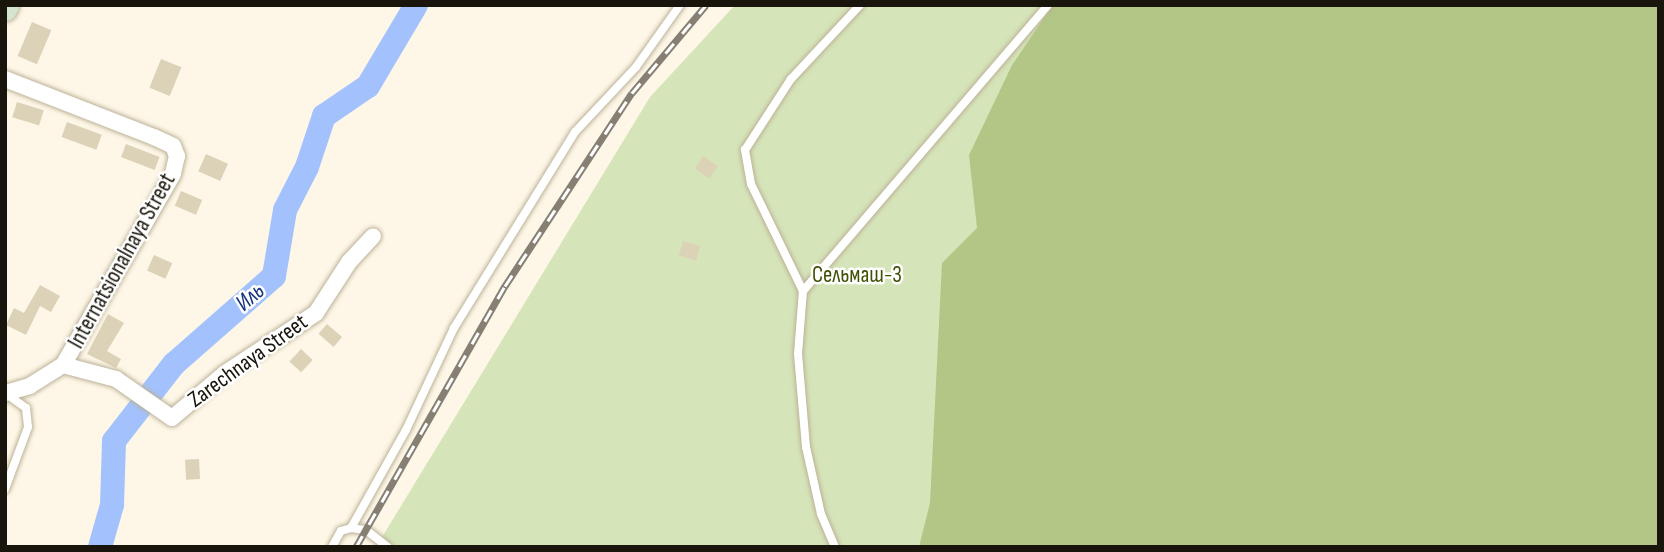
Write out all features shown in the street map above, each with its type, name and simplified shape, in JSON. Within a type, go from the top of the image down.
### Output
[{"type":"street","name":"Internatsionalnaya Street","points":[[5,79],[154,137],[173,146],[177,156],[173,174],[63,365],[6,394]]},
{"type":"street","name":"Zarechnaya Street","points":[[63,365],[116,379],[173,418],[224,373],[316,313],[349,262],[373,236]]},
{"type":"lane","points":[[351,528],[407,430],[454,328],[575,132],[636,67],[680,5]]},
{"type":"lane","points":[[835,547],[821,514],[806,447],[798,354],[803,291],[751,184],[745,150],[791,79],[860,5]]},
{"type":"lane","points":[[803,291],[1048,5]]},
{"type":"lane","points":[[5,489],[28,426],[26,408],[6,394]]},
{"type":"lane","points":[[332,547],[341,531],[351,528],[366,530],[388,547]]},
{"type":"green space","name":"Сельмаш-3","points":[[735,5],[1073,5],[1079,547],[376,547],[650,97]]},
{"type":"green space","points":[[1053,5],[1659,5],[1659,547],[919,547],[930,503],[942,263],[977,228],[969,155],[1012,65]]},
{"type":"building","points":[[32,22],[51,30],[37,64],[18,56]]},
{"type":"building","points":[[161,59],[181,67],[170,96],[149,88]]},
{"type":"building","points":[[17,102],[44,110],[39,125],[12,117]]},
{"type":"building","points":[[67,122],[102,135],[96,150],[62,137]]},
{"type":"building","points":[[126,144],[160,157],[155,170],[121,157]]},
{"type":"building","points":[[206,154],[228,164],[220,181],[198,171]]},
{"type":"building","points":[[703,156],[718,166],[710,179],[695,168]]},
{"type":"building","points":[[181,191],[202,200],[196,215],[175,206]]},
{"type":"building","points":[[683,241],[700,246],[696,260],[679,255]]},
{"type":"building","points":[[154,255],[172,263],[165,279],[147,271]]},
{"type":"building","points":[[40,285],[60,296],[51,312],[40,306],[26,335],[6,325],[14,308],[24,313]]},
{"type":"building","points":[[108,314],[124,323],[107,351],[121,359],[116,368],[87,354]]},
{"type":"building","points":[[327,324],[342,337],[334,347],[318,334]]},
{"type":"building","points":[[301,349],[313,360],[301,372],[289,361]]},
{"type":"building","points":[[199,459],[200,479],[186,480],[185,460]]},
{"type":"waterway","name":"Иль","points":[[100,547],[112,505],[114,441],[174,364],[274,276],[285,210],[307,167],[324,116],[368,86],[416,5]]},
{"type":"railway","points":[[356,547],[505,286],[632,93],[706,5]]}]
